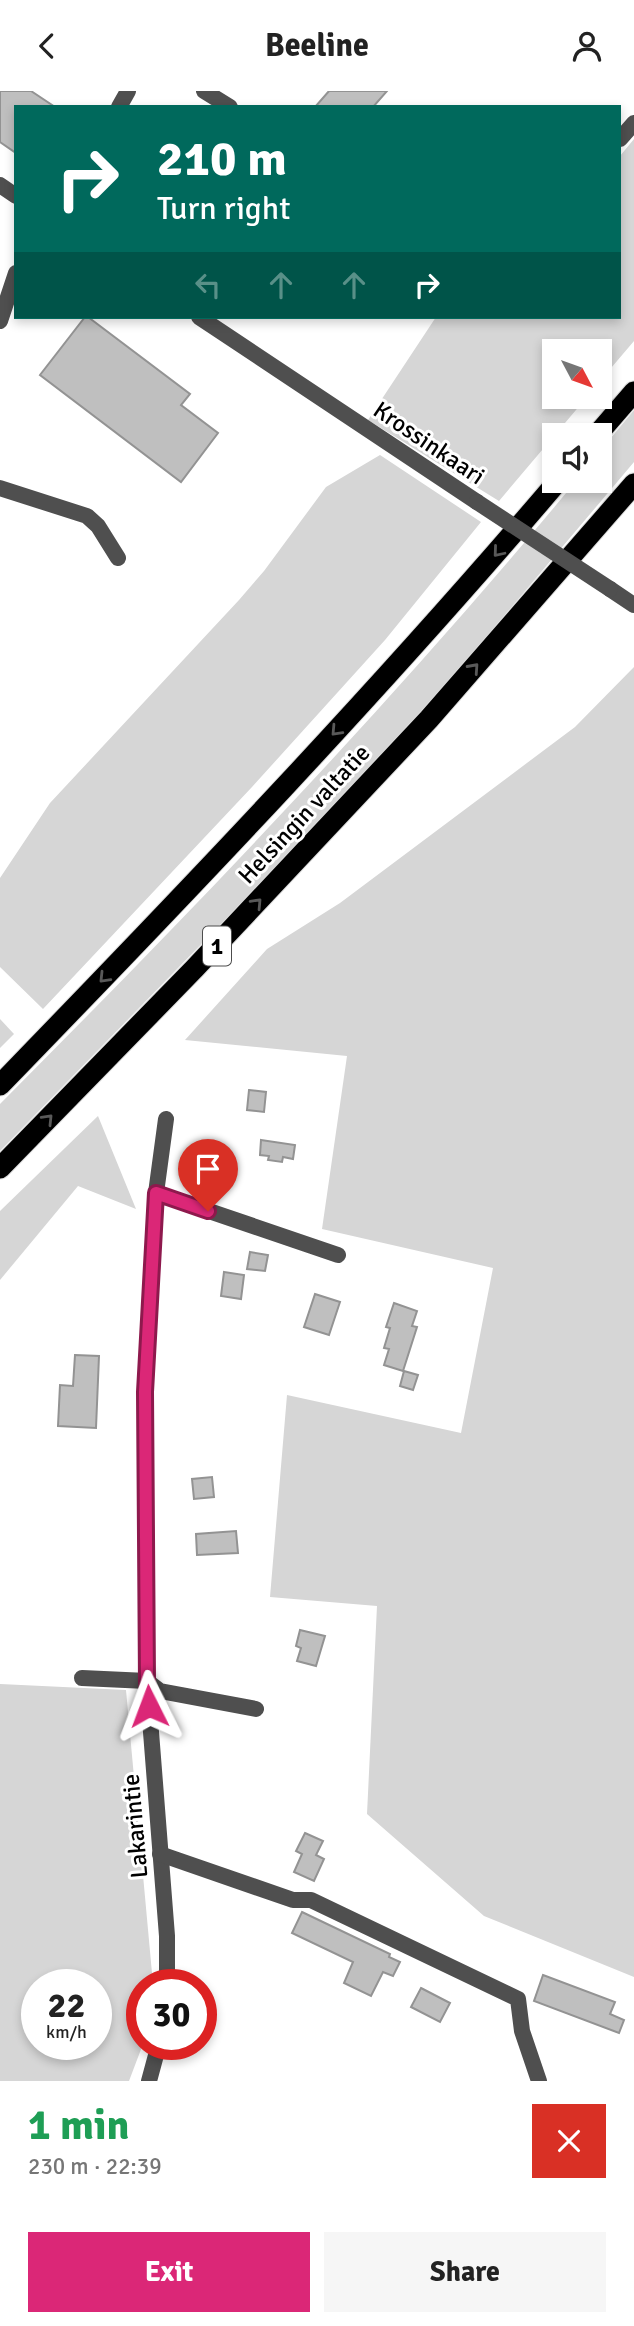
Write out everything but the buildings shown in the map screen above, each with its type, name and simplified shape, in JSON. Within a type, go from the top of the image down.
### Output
[{"type":"highway","points":[[607,423],[634,392]]},
{"type":"highway","name":"Helsingin valtatie","points":[[0,1168],[195,968],[429,719],[634,484]]},
{"type":"highway","name":"Helsingin valtatie","points":[[0,1085],[151,929],[373,691],[548,493]]},
{"type":"street","points":[[204,91],[227,105]]},
{"type":"street","points":[[621,138],[634,123]]},
{"type":"street","points":[[0,321],[14,279]]},
{"type":"street","name":"Krossinkaari","points":[[202,319],[634,605]]},
{"type":"street","points":[[0,488],[88,516],[99,526],[118,558]]},
{"type":"street","name":"Lakarintie","points":[[166,1119],[156,1193],[145,1392],[147,1681],[167,1936],[167,1969]]},
{"type":"street","points":[[156,1193],[338,1255]]},
{"type":"street","points":[[82,1678],[147,1681],[160,1691],[256,1709]]},
{"type":"street","points":[[160,1854],[293,1900],[311,1900],[518,1999],[522,2031],[538,2081]]},
{"type":"street","points":[[149,2081],[155,2060]]},
{"type":"shaded area","points":[[634,139],[634,341],[612,367],[612,339],[542,339],[542,409],[577,409],[565,423],[542,423],[542,450],[499,501],[368,420],[435,319],[621,319],[621,155]]},
{"type":"shaded area","points":[[634,410],[634,462],[612,488],[612,437]]},
{"type":"shaded area","points":[[380,455],[481,522],[385,640],[252,787],[43,1009],[0,967],[0,878],[50,803],[239,600],[264,571],[326,487]]},
{"type":"shaded area","points":[[566,493],[608,493],[455,674],[391,744],[251,893],[0,1151],[0,1104],[149,953],[295,799],[508,562]]},
{"type":"shaded area","points":[[634,667],[634,1977],[484,1916],[367,1814],[377,1606],[270,1597],[287,1395],[461,1433],[493,1268],[322,1229],[347,1056],[185,1040],[267,949],[340,903],[575,727]]},
{"type":"shaded area","points":[[0,1019],[14,1034],[0,1048]]},
{"type":"shaded area","points":[[98,1116],[136,1209],[78,1186],[0,1280],[0,1211]]},
{"type":"shaded area","points":[[0,1684],[126,1690],[152,1969],[126,1969],[126,2060],[137,2060],[129,2081],[0,2081]]},
{"type":"route","points":[[149,1706],[145,1392],[156,1193],[208,1211]]}]
